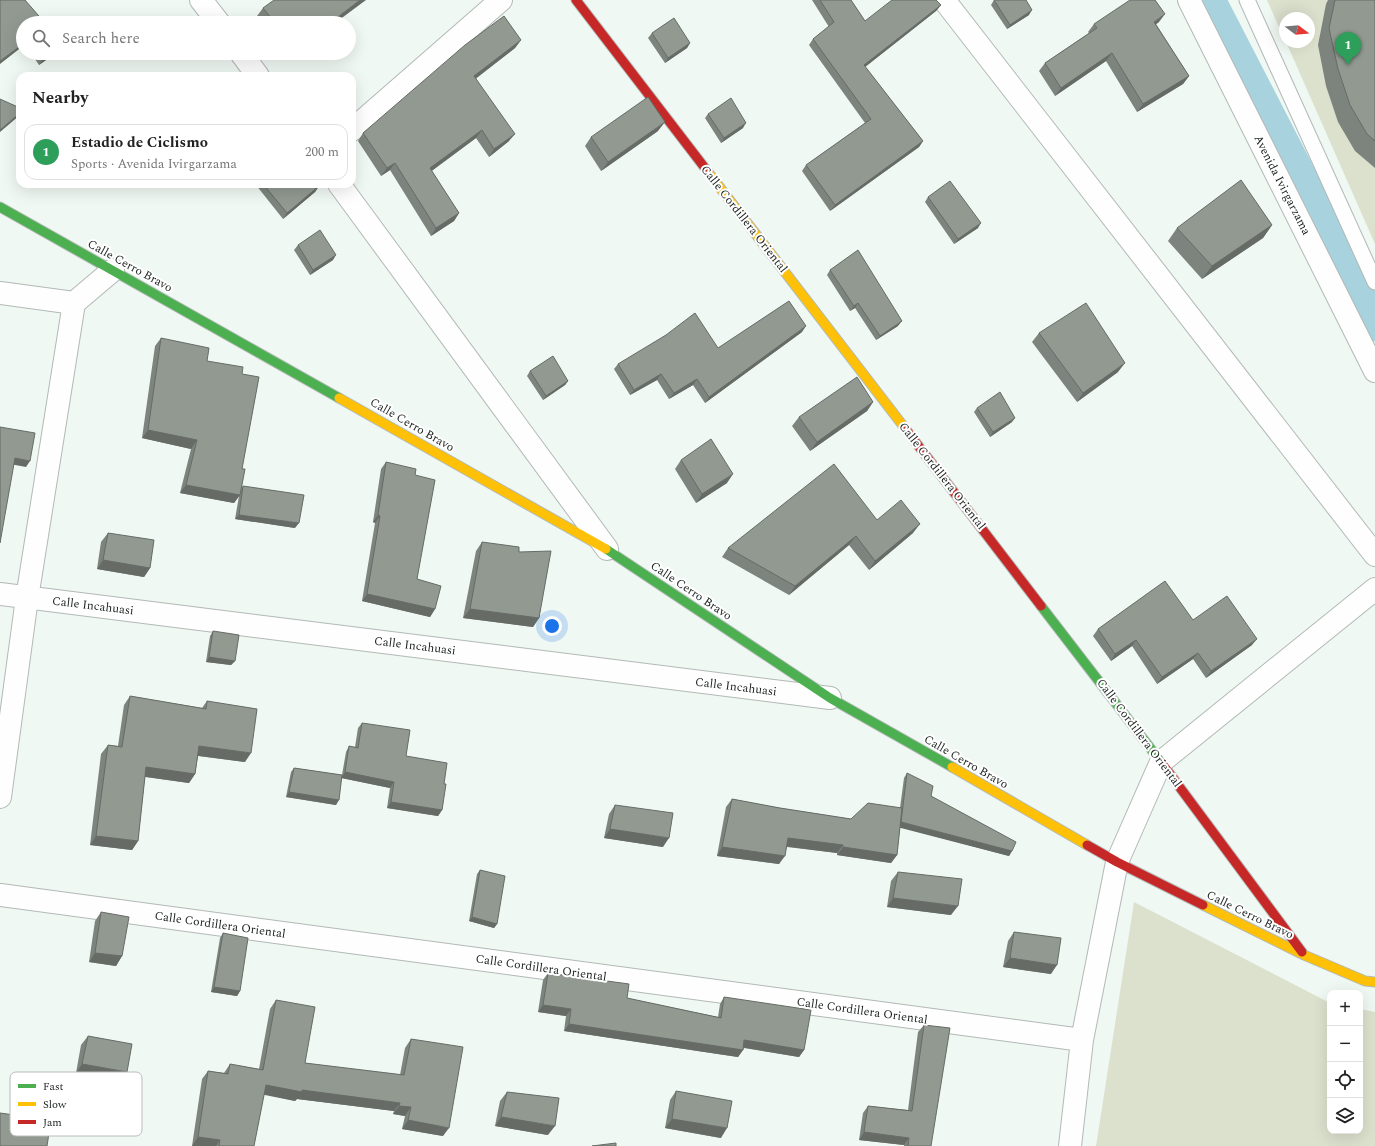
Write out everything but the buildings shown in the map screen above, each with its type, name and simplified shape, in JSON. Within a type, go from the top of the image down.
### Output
[{"type":"street","points":[[201,0],[214,16]]},
{"type":"street","points":[[356,127],[501,0]]},
{"type":"street","name":"Calle Cordillera Oriental","points":[[576,0],[1161,762],[1304,955]]},
{"type":"street","points":[[944,0],[1375,555]]},
{"type":"street","name":"Avenida Ivirgarzama","points":[[1190,0],[1375,371]]},
{"type":"street","points":[[246,60],[255,72]]},
{"type":"street","points":[[342,188],[607,549]]},
{"type":"street","name":"Calle Cerro Bravo","points":[[0,207],[607,549],[830,698],[1117,862],[1304,955],[1365,981],[1375,982]]},
{"type":"street","points":[[0,797],[27,598],[74,302],[113,270]]},
{"type":"street","points":[[0,293],[74,302]]},
{"type":"street","points":[[1070,1146],[1082,1040],[1117,862],[1161,762],[1375,589]]},
{"type":"street","name":"Calle Incahuasi","points":[[0,594],[830,698]]},
{"type":"street","name":"Calle Cordillera Oriental","points":[[0,895],[1082,1040]]},
{"type":"lane","points":[[1247,0],[1375,282]]},
{"type":"green space","points":[[1267,0],[1375,0],[1375,244],[1289,48],[1315,48],[1315,12],[1279,12],[1279,27]]},
{"type":"green space","points":[[1134,902],[1327,1001],[1327,1134],[1363,1134],[1363,1010],[1375,1012],[1375,1146],[1096,1146]]},
{"type":"waterway","points":[[1208,0],[1375,324]]},
{"type":"traffic: fast","points":[[0,207],[339,398]]},
{"type":"traffic: fast","points":[[606,549],[830,698],[952,767]]},
{"type":"traffic: fast","points":[[1041,606],[1161,762]]},
{"type":"traffic: slow","points":[[708,172],[904,427]]},
{"type":"traffic: slow","points":[[339,398],[606,549]]},
{"type":"traffic: slow","points":[[952,767],[1087,845]]},
{"type":"traffic: slow","points":[[1203,905],[1304,955],[1365,981],[1375,982]]},
{"type":"traffic: jam","points":[[576,0],[708,172]]},
{"type":"traffic: jam","points":[[904,427],[1041,606]]},
{"type":"traffic: jam","points":[[1161,762],[1302,952]]},
{"type":"traffic: jam","points":[[1087,845],[1117,862],[1203,905]]},
{"type":"place","name":"Estadio de Ciclismo","points":[[1348,65]]}]
